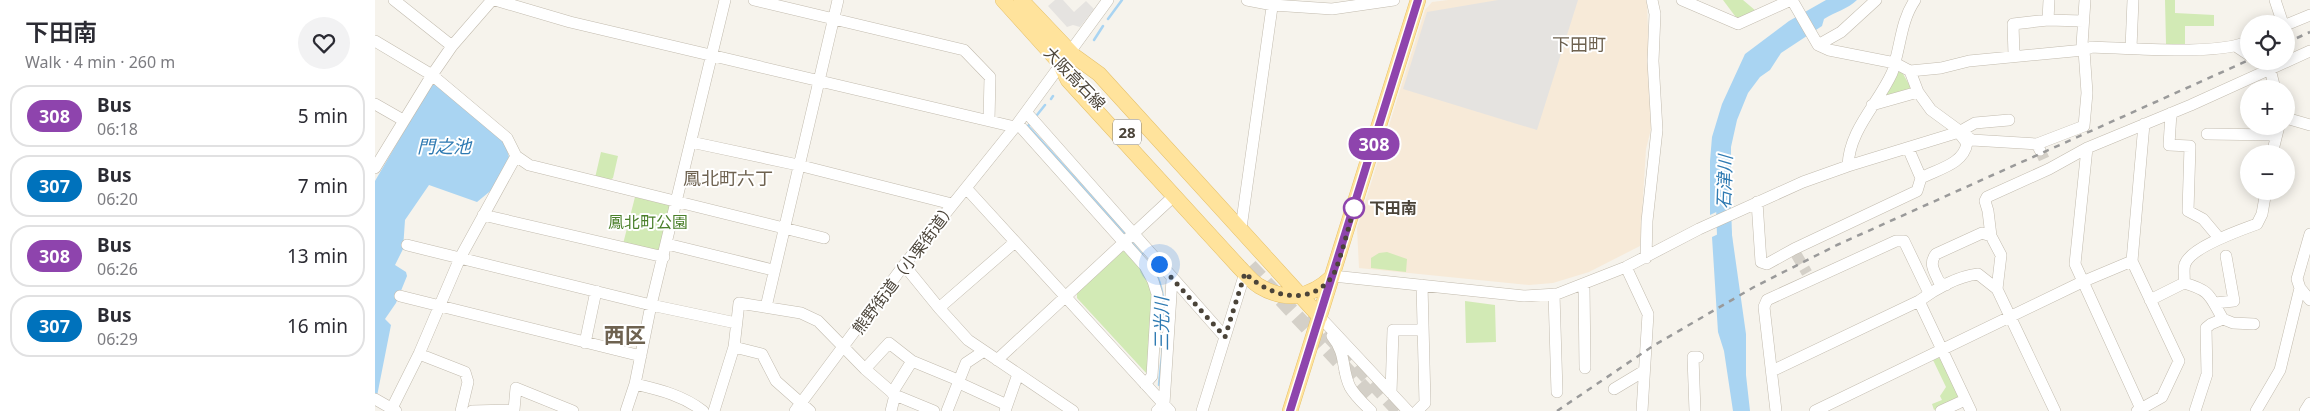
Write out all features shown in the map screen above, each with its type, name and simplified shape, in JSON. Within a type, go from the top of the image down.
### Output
[{"type":"main road","name":"大阪高石線","points":[[1003,0],[1061,66],[1087,88],[1251,266]]},
{"type":"main road","name":"大阪高石線","points":[[1021,0],[1070,53],[1251,266]]},
{"type":"main road","points":[[1290,411],[1418,0]]},
{"type":"main road","points":[[1070,53],[1099,74],[1320,317]]},
{"type":"main road","points":[[1061,66],[1068,80],[1174,196],[1251,266],[1258,286],[1281,295],[1296,297],[1299,294],[1319,289],[1333,276]]},
{"type":"street","points":[[394,0],[452,46]]},
{"type":"street","points":[[375,168],[431,75],[452,46],[491,0]]},
{"type":"street","points":[[495,0],[569,22],[1016,126],[1129,239],[1172,278],[1225,337]]},
{"type":"street","points":[[626,411],[635,384],[651,305],[725,0]]},
{"type":"street","points":[[754,0],[964,50],[989,77],[989,120]]},
{"type":"street","points":[[766,307],[773,270],[838,0]]},
{"type":"street","points":[[1061,66],[1108,0]]},
{"type":"street","points":[[1247,0],[1332,8],[1394,0]]},
{"type":"street","points":[[1646,258],[1647,221],[1657,130],[1653,61],[1655,14],[1652,0]]},
{"type":"street","points":[[1682,0],[1738,24],[1792,1],[1816,43],[1829,50],[1911,71],[1941,68],[1969,60],[2084,50],[2092,46],[2131,48],[2240,46]]},
{"type":"street","points":[[1816,43],[1841,32],[1876,0]]},
{"type":"street","points":[[1894,66],[1904,22],[1915,0]]},
{"type":"street","points":[[2048,20],[2049,0]]},
{"type":"street","points":[[1997,289],[2001,255],[1991,236],[1985,201],[1987,197],[2084,126],[2087,93],[2082,45],[2085,0]]},
{"type":"street","points":[[2131,48],[2133,0]]},
{"type":"street","points":[[2275,0],[2280,15]]},
{"type":"street","points":[[1241,228],[1273,3]]},
{"type":"street","points":[[2295,21],[2310,15]]},
{"type":"street","points":[[2014,55],[2013,24],[2048,20],[2083,21]]},
{"type":"street","points":[[375,41],[431,75],[507,138],[515,156],[529,166],[824,238]]},
{"type":"street","points":[[2295,58],[2310,52]]},
{"type":"street","name":"熊野街道（小栗街道）","points":[[802,408],[904,265],[1016,126],[1061,66]]},
{"type":"street","points":[[1849,166],[1848,151],[1875,101],[1874,94],[1888,67],[1894,66]]},
{"type":"street","points":[[1911,71],[1918,92],[1931,110],[1959,132],[1972,140],[2043,156],[2087,148],[2268,70]]},
{"type":"street","points":[[1875,101],[1918,92]]},
{"type":"street","points":[[375,104],[403,120]]},
{"type":"street","points":[[1026,112],[1129,239],[1153,280],[1157,294],[1152,376],[1145,384]]},
{"type":"street","points":[[2171,113],[2169,144],[2190,146],[2189,211],[2203,219],[2219,238]]},
{"type":"street","points":[[1333,276],[1524,296],[1555,294],[1584,285],[1646,258],[1699,229],[1757,202],[1849,166],[1959,132],[1975,122],[2009,120]]},
{"type":"street","points":[[2295,121],[2310,125]]},
{"type":"street","points":[[2087,148],[2075,264],[2140,411],[2162,397],[2179,361],[2132,262],[2144,124]]},
{"type":"street","points":[[1921,178],[1957,160],[1966,152],[1967,143],[1959,132]]},
{"type":"street","points":[[2207,134],[2240,132]]},
{"type":"street","points":[[691,142],[798,165],[952,204]]},
{"type":"street","points":[[1757,202],[1761,262],[1767,264],[1917,191],[1921,178],[1908,148]]},
{"type":"street","points":[[375,399],[394,410],[460,258],[515,156]]},
{"type":"street","points":[[966,188],[1145,384],[1164,409]]},
{"type":"street","points":[[997,360],[1174,196]]},
{"type":"street","points":[[2184,283],[2185,264],[2190,256],[2219,238],[2257,224],[2262,214],[2264,200]]},
{"type":"street","points":[[483,215],[663,257]]},
{"type":"street","points":[[1946,285],[1939,282],[1931,264],[1936,254],[1982,233],[1991,236]]},
{"type":"street","points":[[2310,234],[2306,260],[2297,279],[2300,288],[2310,300]]},
{"type":"street","points":[[1776,411],[1764,307],[1767,300],[1808,276],[1896,241],[1904,241],[1929,293]]},
{"type":"street","points":[[939,308],[1015,242]]},
{"type":"street","points":[[667,244],[773,270]]},
{"type":"street","points":[[407,245],[596,292],[736,323]]},
{"type":"street","points":[[2215,303],[2234,301],[2226,256]]},
{"type":"street","points":[[1815,411],[2011,318],[2082,282],[2132,262]]},
{"type":"street","points":[[904,265],[968,340],[1073,411]]},
{"type":"street","points":[[1202,411],[1225,337],[1251,266]]},
{"type":"street","points":[[1626,267],[1649,314],[1642,411]]},
{"type":"street","points":[[1772,371],[1919,301],[1929,293],[1968,275],[1978,274],[1997,289],[2055,411]]},
{"type":"street","points":[[1164,409],[1172,278]]},
{"type":"street","points":[[2150,300],[2184,283],[2205,291],[2215,303],[2223,319],[2233,323],[2254,324]]},
{"type":"street","points":[[1417,411],[1425,403],[1423,285]]},
{"type":"street","points":[[1584,285],[1585,368]]},
{"type":"street","points":[[2256,411],[2280,370],[2300,288]]},
{"type":"street","points":[[585,343],[596,292]]},
{"type":"street","points":[[1555,294],[1557,392]]},
{"type":"street","points":[[400,296],[641,356]]},
{"type":"street","points":[[1919,301],[1971,411]]},
{"type":"street","points":[[708,411],[714,411],[734,347],[739,303],[801,313],[817,321],[865,369],[894,394],[934,411]]},
{"type":"street","points":[[1320,317],[1408,411]]},
{"type":"street","points":[[1320,317],[1341,350],[1351,388],[1371,411]]},
{"type":"street","points":[[2195,411],[2207,374],[2206,328],[2223,319]]},
{"type":"street","points":[[1391,393],[1393,330],[1423,330]]},
{"type":"street","points":[[865,369],[889,343],[913,361],[958,381],[1006,408],[1018,374]]},
{"type":"street","points":[[734,347],[762,354],[776,382],[802,408]]},
{"type":"street","points":[[947,411],[966,363],[984,351]]},
{"type":"street","points":[[419,354],[465,372],[468,382],[461,411]]},
{"type":"street","points":[[1695,411],[1693,357],[1698,357]]},
{"type":"street","points":[[891,411],[894,394],[913,361]]},
{"type":"street","points":[[1614,389],[1645,371]]},
{"type":"street","points":[[635,384],[674,394],[690,401],[703,411]]},
{"type":"street","points":[[472,411],[514,410],[516,388],[573,411]]},
{"type":"street","points":[[1941,411],[1965,400]]},
{"type":"street","points":[[2305,411],[2310,403]]},
{"type":"shaded area","points":[[1055,0],[1063,0],[1074,12],[1086,1],[1094,9],[1080,27],[1073,25],[1067,27],[1048,6]]},
{"type":"shaded area","points":[[1448,0],[1647,0],[1651,129],[1646,149],[1640,246],[1589,272],[1553,283],[1529,285],[1359,268],[1357,228],[1425,10],[1432,2]]},
{"type":"shaded area","points":[[1498,0],[1578,0],[1537,130],[1403,89],[1427,12]]},
{"type":"green space","points":[[1723,0],[1743,0],[1756,11],[1738,20]]},
{"type":"green space","points":[[2165,0],[2175,0],[2175,13],[2214,15],[2214,26],[2185,26],[2185,44],[2166,44]]},
{"type":"green space","points":[[1898,72],[1902,72],[1911,88],[1883,98]]},
{"type":"green space","points":[[601,152],[618,156],[613,178],[608,181],[595,178]]},
{"type":"green space","name":"鳳北町公園","points":[[635,197],[669,205],[672,210],[661,250],[657,252],[623,244]]},
{"type":"green space","points":[[1124,250],[1143,267],[1155,295],[1147,374],[1077,298],[1077,293]]},
{"type":"green space","points":[[1387,252],[1407,259],[1406,272],[1371,268],[1371,258],[1379,253]]},
{"type":"green space","points":[[1465,301],[1495,305],[1496,342],[1466,343]]},
{"type":"green space","points":[[1942,359],[1959,396],[1958,400],[1934,410],[1932,404],[1942,400],[1940,396],[1946,387],[1933,360]]},
{"type":"water","points":[[1826,0],[1857,0],[1850,6],[1824,19],[1822,26],[1781,53],[1770,70],[1760,77],[1748,93],[1737,120],[1731,147],[1731,205],[1710,215],[1712,137],[1722,104],[1745,54],[1789,21]]},
{"type":"water","name":"門之池","points":[[436,82],[505,143],[509,157],[494,188],[477,202],[429,185],[405,220],[403,249],[395,265],[406,272],[407,276],[396,303],[385,319],[391,325],[377,396],[375,395],[375,181],[432,83]]},
{"type":"water","points":[[1731,228],[1746,334],[1746,375],[1750,411],[1733,411],[1724,351],[1718,332],[1712,237]]},
{"type":"waterway","name":"三光川","points":[[1108,19],[1122,0]]},
{"type":"waterway","name":"三光川","points":[[1094,40],[1103,26]]},
{"type":"waterway","name":"三光川","points":[[1037,115],[1045,105]]},
{"type":"waterway","name":"三光川","points":[[1030,124],[1028,126],[1126,235]]},
{"type":"waterway","name":"石津川","points":[[1723,189],[1725,251]]},
{"type":"waterway","name":"三光川","points":[[1132,243],[1142,254]]},
{"type":"waterway","name":"三光川","points":[[1149,262],[1157,275],[1162,289],[1164,305],[1164,338],[1159,385]]},
{"type":"tunnel","points":[[2040,150],[2044,159]]},
{"type":"tunnel","points":[[1796,254],[1807,273]]},
{"type":"tunnel","points":[[1250,266],[1370,395]]},
{"type":"tunnel","points":[[1310,315],[1399,411]]},
{"type":"railway","points":[[2295,39],[2310,32]]},
{"type":"railway","points":[[1557,411],[1653,346],[1754,287],[1837,245],[2240,64]]},
{"type":"bus line","name":"308","points":[[1290,411],[1418,0]]},
{"type":"place","name":"下田南","points":[[1354,208]]},
{"type":"district","name":"下田町","points":[[1579,44]]},
{"type":"district","name":"鳳北町六丁","points":[[728,178]]},
{"type":"district","name":"西区","points":[[625,335]]},
{"type":"route","points":[[1159,264],[1225,337],[1245,273],[1258,286],[1281,295],[1296,297],[1299,294],[1307,294],[1319,289],[1333,276],[1354,208]]}]
